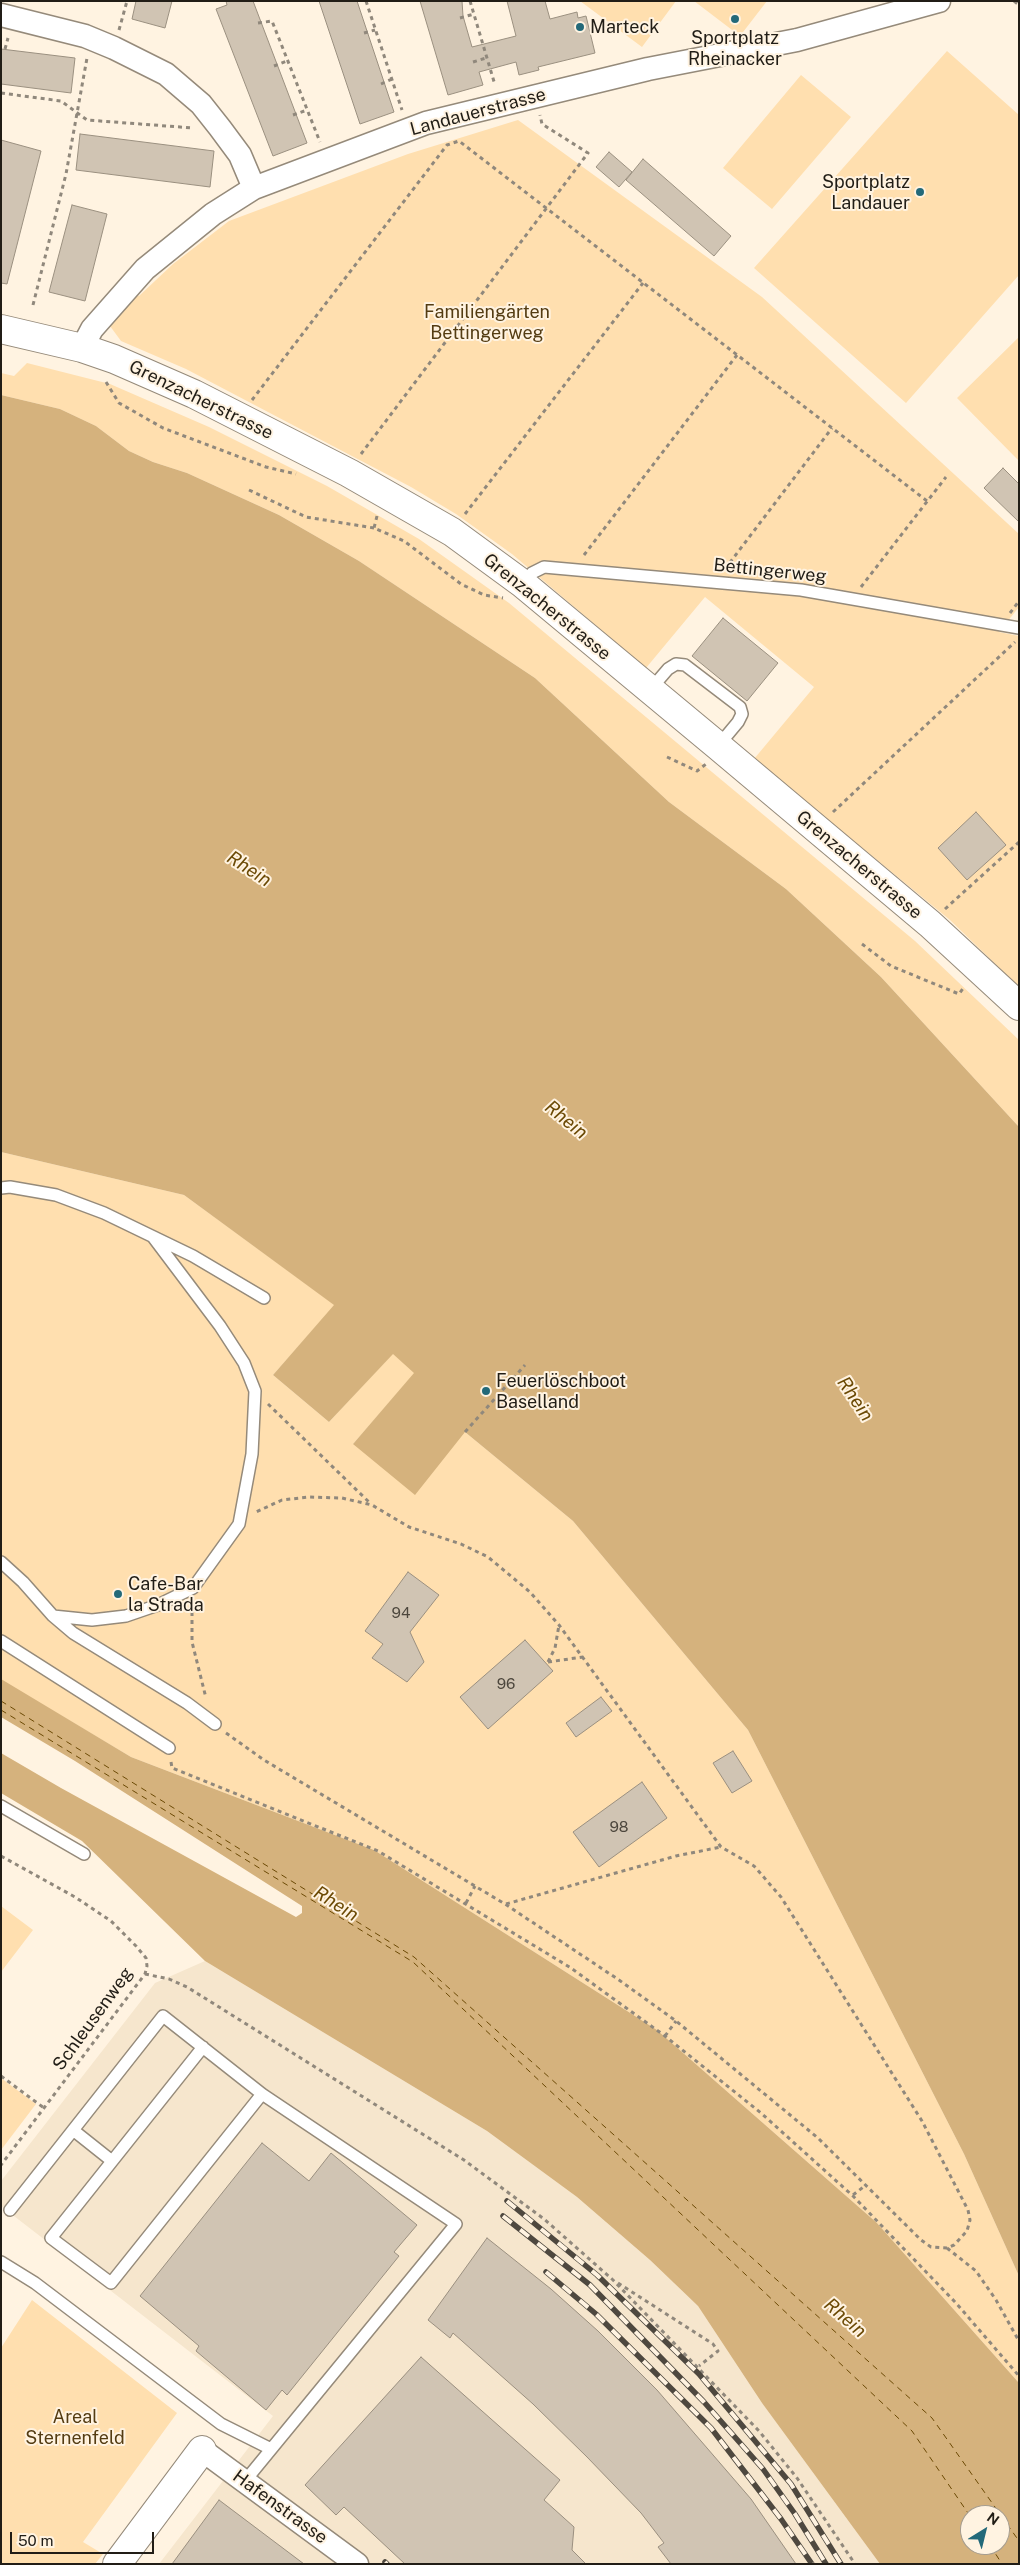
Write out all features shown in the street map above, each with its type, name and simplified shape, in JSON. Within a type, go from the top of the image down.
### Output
[{"type":"main road","name":"Grenzacherstrasse","points":[[1,329],[82,348],[114,359],[194,394],[350,473],[452,532],[517,592],[650,690],[712,755],[816,828],[930,924],[1019,1006]]},
{"type":"main road","points":[[117,2564],[202,2450]]},
{"type":"street","name":"Landauerstrasse","points":[[82,348],[92,328],[145,269],[212,214],[254,188],[426,123],[648,69],[797,40],[940,1]]},
{"type":"street","points":[[1,15],[90,38],[166,74],[184,88],[225,135],[240,155],[254,188]]},
{"type":"street","name":"Hafenstrasse","points":[[202,2450],[357,2564]]},
{"type":"lane","name":"Bettingerweg","points":[[517,592],[532,573],[544,567],[801,590],[1019,628]]},
{"type":"lane","points":[[650,690],[668,669],[676,664],[685,665],[740,707],[742,714],[738,722],[712,755]]},
{"type":"lane","points":[[4,1187],[56,1195],[104,1213],[193,1256],[264,1298]]},
{"type":"lane","points":[[52,1616],[92,1620],[126,1616],[158,1605],[192,1588],[239,1524],[252,1454],[255,1391],[244,1363],[220,1326],[153,1237]]},
{"type":"lane","points":[[1,1562],[23,1582],[52,1616],[73,1633],[187,1703],[215,1724]]},
{"type":"lane","points":[[1,1641],[169,1748]]},
{"type":"lane","points":[[1,1806],[84,1854]]},
{"type":"lane","points":[[10,2210],[163,2016],[262,2094],[456,2224],[245,2481]]},
{"type":"lane","points":[[203,2047],[51,2238],[111,2282],[262,2094]]},
{"type":"lane","points":[[73,2130],[112,2161]]},
{"type":"lane","points":[[1,2262],[35,2283],[222,2424],[271,2449]]},
{"type":"path","points":[[114,48],[127,1]]},
{"type":"path","points":[[366,1],[408,130]]},
{"type":"path","points":[[470,1],[501,105]]},
{"type":"path","points":[[1014,1],[1019,5]]},
{"type":"path","points":[[460,18],[474,14]]},
{"type":"path","points":[[258,24],[272,21],[327,161]]},
{"type":"path","points":[[364,32],[376,30]]},
{"type":"path","points":[[33,306],[66,174],[90,38]]},
{"type":"path","points":[[472,62],[486,58]]},
{"type":"path","points":[[274,66],[287,61]]},
{"type":"path","points":[[381,84],[392,79]]},
{"type":"path","points":[[1,93],[61,101],[87,120],[208,130],[225,135]]},
{"type":"path","points":[[293,115],[307,110]]},
{"type":"path","points":[[356,462],[548,209],[588,153],[542,124],[539,112]]},
{"type":"path","points":[[249,405],[447,145],[459,141],[927,501]]},
{"type":"path","points":[[460,520],[643,283]]},
{"type":"path","points":[[573,570],[738,355]]},
{"type":"path","points":[[105,379],[119,403],[162,428],[266,467],[298,474],[303,471]]},
{"type":"path","points":[[714,583],[832,428]]},
{"type":"path","points":[[855,598],[857,592],[946,477]]},
{"type":"path","points":[[249,490],[306,517],[374,528],[404,541],[461,584],[484,596],[517,592]]},
{"type":"path","points":[[374,528],[379,511]]},
{"type":"path","points":[[816,828],[1019,638]]},
{"type":"path","points":[[667,757],[697,771],[712,755]]},
{"type":"path","points":[[930,924],[1019,842]]},
{"type":"path","points":[[862,944],[891,966],[960,994],[964,988]]},
{"type":"path","points":[[465,1432],[526,1365]]},
{"type":"path","points":[[192,1588],[194,1651],[215,1724],[264,1760],[505,1904],[619,1980],[676,2021],[818,2138],[920,2240],[931,2247],[947,2248],[954,2245],[967,2231],[970,2220],[968,2210],[922,2121],[781,1897],[754,1866],[721,1847],[559,1624],[530,1592],[488,1557],[461,1544],[409,1527],[372,1505],[255,1391]]},
{"type":"path","points":[[239,1524],[265,1506],[282,1500],[309,1497],[342,1498],[372,1505]]},
{"type":"path","points":[[559,1624],[555,1648],[548,1662],[583,1657]]},
{"type":"path","points":[[169,1748],[172,1768],[378,1851],[466,1902],[571,1968],[665,2036],[761,2113],[853,2196],[956,2303],[1019,2376]]},
{"type":"path","points":[[505,1904],[676,1856],[721,1847]]},
{"type":"path","name":"Schleusenweg","points":[[1,1856],[75,1897],[111,1921],[146,1958],[147,1966],[145,1974],[1,2165]]},
{"type":"path","points":[[466,1902],[475,1886]]},
{"type":"path","points":[[145,1974],[169,1979],[187,1987],[464,2160],[537,2213],[613,2280],[699,2366],[759,2431],[797,2478],[855,2564]]},
{"type":"path","points":[[665,2036],[676,2021]]},
{"type":"path","points":[[1,2076],[44,2108]]},
{"type":"path","points":[[853,2196],[866,2185]]},
{"type":"path","points":[[947,2248],[965,2261],[980,2277],[1019,2342]]},
{"type":"path","points":[[613,2280],[713,2344],[718,2351],[699,2366]]},
{"type":"shaded area","points":[[205,1961],[487,2131],[577,2197],[650,2260],[698,2306],[762,2403],[880,2564],[159,2564],[273,2416],[1,2206],[1,2181],[155,1983]]},
{"type":"green space","points":[[580,1],[676,1],[642,47]]},
{"type":"green space","name":"Sportplatz Rheinacker","points":[[694,1],[767,1],[740,36]]},
{"type":"green space","name":"Sportplatz Landauer","points":[[947,51],[1019,115],[1019,275],[906,403],[754,268]]},
{"type":"green space","points":[[801,75],[851,117],[772,209],[723,168]]},
{"type":"green space","name":"Familiengärten Bettingerweg","points":[[518,120],[762,297],[1019,534],[1019,607],[999,632],[1019,636],[1019,987],[950,920],[754,759],[814,687],[705,597],[646,668],[512,554],[456,514],[411,487],[186,369],[121,341],[110,326],[136,294],[139,296],[173,264],[229,221],[408,154]]},
{"type":"green space","points":[[1019,337],[1019,461],[957,398]]},
{"type":"green space","points":[[27,363],[110,384],[209,427],[327,486],[419,539],[509,603],[915,941],[1019,1040],[1019,1127],[881,977],[786,889],[669,802],[535,678],[359,561],[279,515],[187,473],[153,462],[129,451],[96,426],[60,409],[1,395],[1,373],[14,376]]},
{"type":"green space","points":[[1,1152],[184,1195],[335,1305],[273,1375],[329,1422],[393,1353],[415,1373],[353,1444],[465,1432],[573,1521],[748,1730],[964,2154],[1019,2276],[1019,2383],[877,2223],[657,2030],[374,1850],[131,1757],[1,1680]]},
{"type":"green space","points":[[1,1906],[33,1930],[1,1972]]},
{"type":"green space","points":[[1,2078],[36,2104],[1,2150]]},
{"type":"green space","name":"Areal Sternenfeld","points":[[32,2300],[177,2413],[83,2542],[103,2554],[95,2564],[1,2564],[1,2348]]},
{"type":"water","name":"Rhein","points":[[1,395],[60,409],[96,426],[129,451],[153,462],[187,473],[279,515],[359,561],[535,678],[669,802],[786,889],[881,977],[1019,1127],[1019,2276],[964,2154],[748,1730],[573,1521],[465,1432],[415,1495],[353,1444],[414,1373],[393,1354],[329,1422],[273,1375],[334,1305],[184,1195],[1,1152]]},
{"type":"water","name":"Rhein","points":[[1,1679],[131,1757],[374,1850],[657,2030],[877,2223],[1019,2383],[1019,2564],[880,2564],[762,2403],[698,2306],[650,2260],[577,2197],[487,2131],[205,1961],[82,1841],[1,1793],[1,1753],[296,1917],[302,1913],[302,1906],[75,1761],[1,1717]]},
{"type":"building","points":[[136,1],[172,1],[165,28],[132,19]]},
{"type":"building","points":[[226,1],[253,1],[307,143],[273,156],[216,9],[227,5]]},
{"type":"building","points":[[319,1],[357,1],[394,112],[360,124]]},
{"type":"building","points":[[420,1],[462,1],[463,16],[472,47],[516,36],[507,1],[545,1],[550,19],[577,12],[578,18],[586,16],[595,53],[538,67],[539,70],[519,75],[516,62],[479,72],[483,85],[448,95]]},
{"type":"building","points":[[1,49],[75,58],[71,93],[1,84]]},
{"type":"building","points":[[80,134],[214,151],[210,187],[76,170]]},
{"type":"building","points":[[1,140],[41,151],[7,284],[1,283]]},
{"type":"building","points":[[609,152],[632,172],[619,187],[596,167]]},
{"type":"building","points":[[643,159],[731,236],[714,256],[626,180]]},
{"type":"building","points":[[72,205],[107,214],[85,301],[49,292]]},
{"type":"building","points":[[1003,468],[1019,484],[1019,522],[984,488]]},
{"type":"building","points":[[723,618],[778,663],[747,701],[692,656]]},
{"type":"building","points":[[976,812],[1006,845],[967,880],[938,848]]},
{"type":"building","points":[[408,1572],[439,1595],[410,1632],[424,1662],[407,1682],[372,1658],[383,1644],[365,1631]]},
{"type":"building","points":[[525,1640],[553,1671],[488,1729],[460,1697]]},
{"type":"building","points":[[601,1697],[612,1711],[576,1737],[566,1723]]},
{"type":"building","points":[[733,1751],[752,1781],[732,1793],[713,1763]]},
{"type":"building","points":[[642,1782],[667,1818],[599,1867],[573,1832]]},
{"type":"building","points":[[262,2143],[309,2181],[331,2153],[417,2225],[394,2252],[399,2256],[287,2395],[282,2390],[266,2410],[196,2351],[199,2346],[140,2296]]},
{"type":"building","points":[[487,2238],[551,2289],[598,2331],[657,2390],[751,2499],[796,2564],[671,2564],[658,2547],[664,2543],[641,2513],[587,2457],[533,2404],[453,2333],[450,2338],[428,2320]]},
{"type":"building","points":[[421,2357],[560,2480],[544,2500],[574,2527],[572,2550],[586,2564],[405,2564],[344,2507],[336,2515],[305,2485]]},
{"type":"building","points":[[219,2500],[304,2564],[172,2564]]},
{"type":"ferry route","points":[[1,1701],[414,1957],[932,2418],[1019,2541]]},
{"type":"ferry route","points":[[1,1710],[413,1962],[912,2431],[962,2505]]},
{"type":"ferry route","points":[[996,2555],[1002,2564]]},
{"type":"railway","points":[[507,2201],[597,2275],[699,2374],[791,2484],[841,2564]]},
{"type":"railway","points":[[503,2216],[590,2285],[704,2402],[763,2469],[795,2514],[826,2564]]},
{"type":"railway","points":[[546,2272],[596,2314],[711,2428],[781,2519],[812,2564]]},
{"type":"place","name":"Sportplatz Rheinacker","points":[[735,19]]},
{"type":"place","name":"Marteck","points":[[580,27]]},
{"type":"place","name":"Sportplatz Landauer","points":[[920,192]]},
{"type":"place","name":"Feuerlöschboot Baselland","points":[[486,1391]]},
{"type":"place","name":"Cafe-Bar la Strada","points":[[118,1594]]}]
